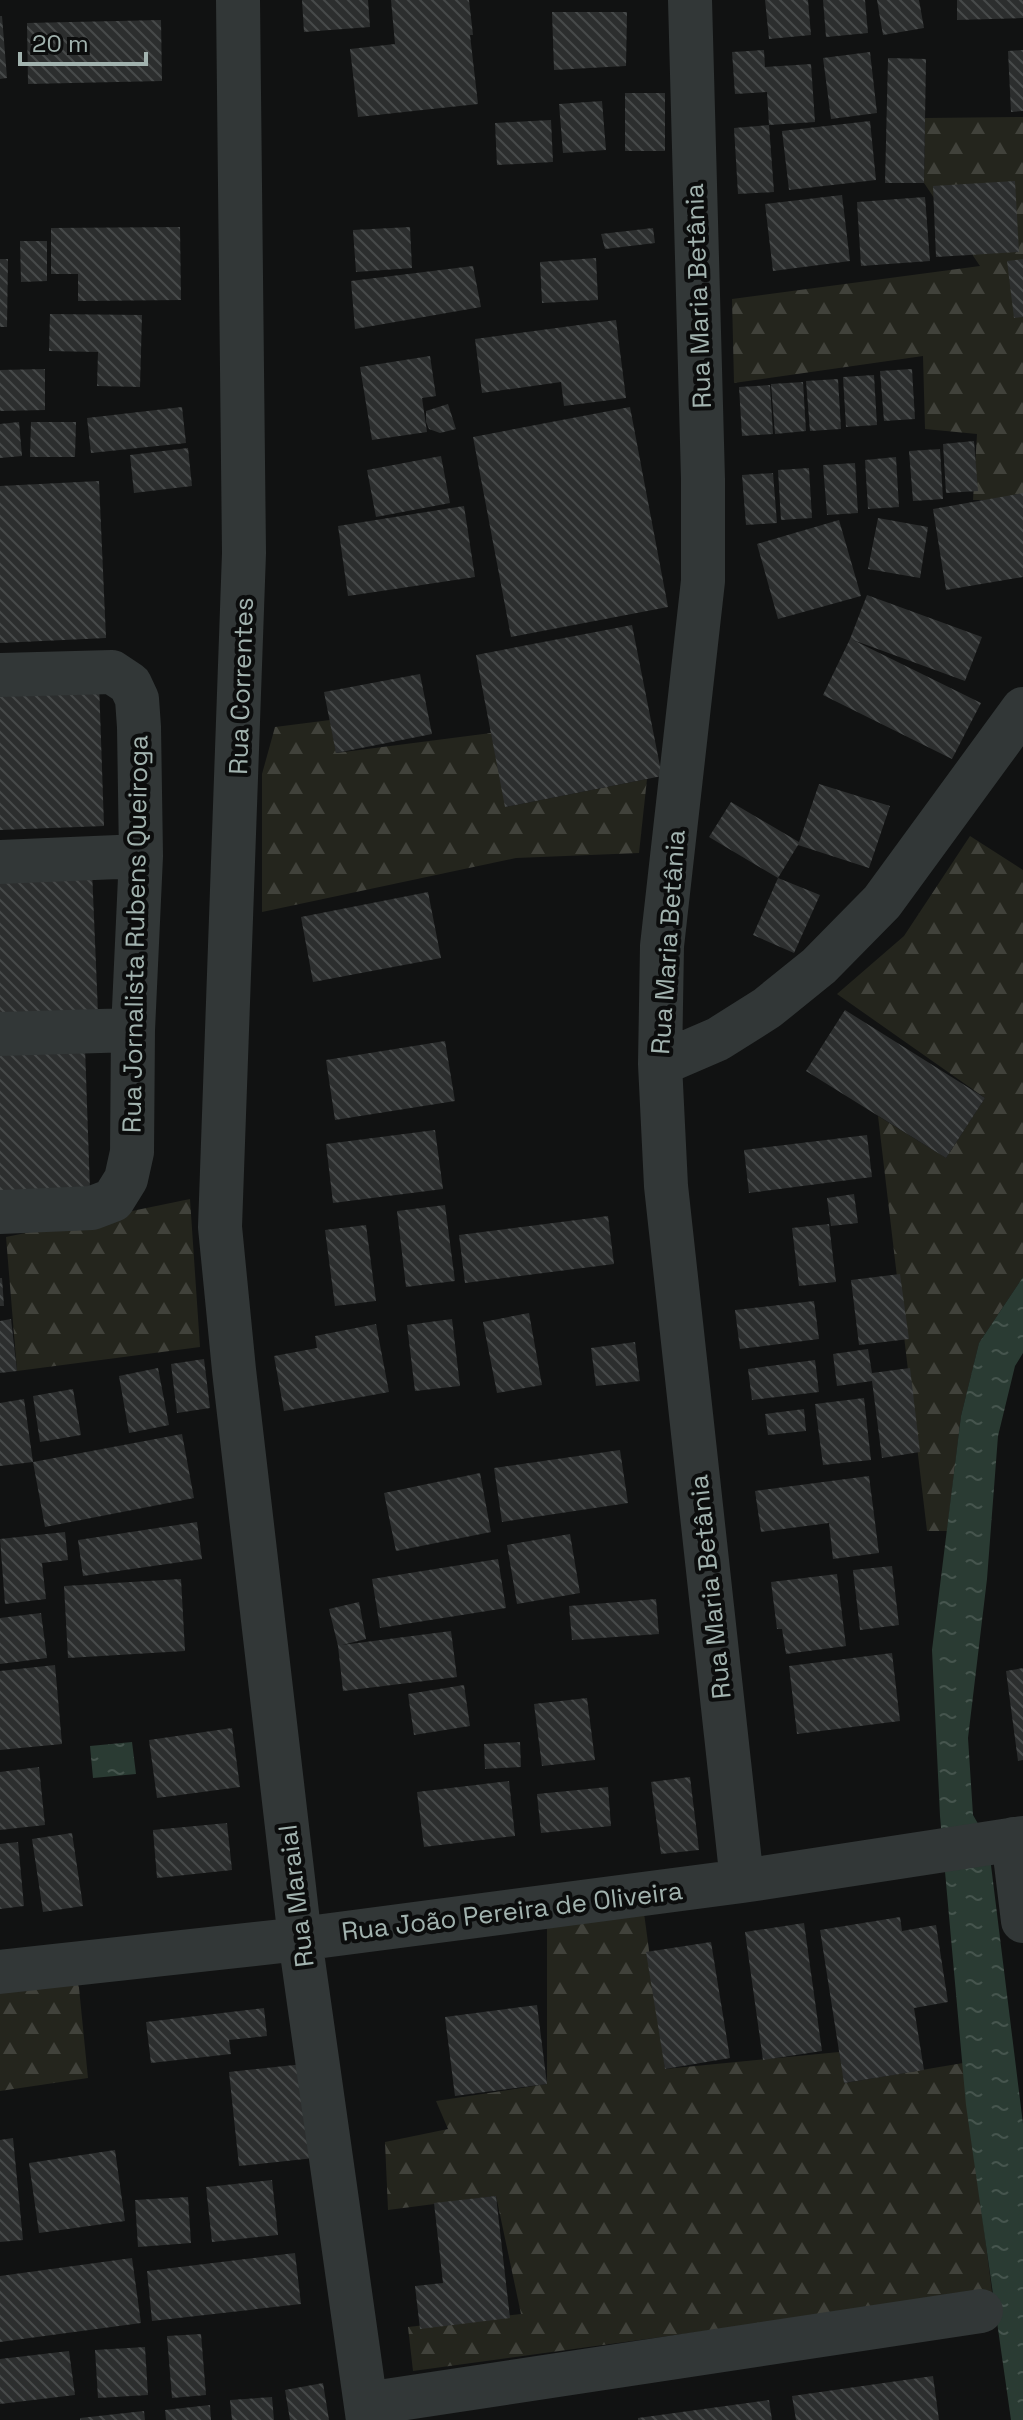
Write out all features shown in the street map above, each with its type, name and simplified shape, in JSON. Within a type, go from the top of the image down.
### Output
[{"type":"street","name":"Rua Correntes","points":[[234,1370],[220,1227],[244,553],[238,0]]},
{"type":"street","name":"Rua Maria Betânia","points":[[690,0],[703,581],[662,946],[660,1064],[667,1202],[742,1881]]},
{"type":"street","name":"Rua Jornalista Rubens Queiroga","points":[[0,675],[112,672],[130,684],[137,699],[139,727],[141,856],[133,1030],[132,1152],[126,1179],[113,1200],[92,1208],[0,1212]]},
{"type":"street","points":[[660,1064],[718,1039],[767,1008],[819,966],[882,902],[1023,709]]},
{"type":"street","points":[[0,862],[141,856]]},
{"type":"street","points":[[0,1034],[133,1030]]},
{"type":"street","name":"Rua Maraial","points":[[234,1370],[300,1939],[367,2412]]},
{"type":"street","points":[[1009,1839],[1023,1921]]},
{"type":"street","name":"Rua João Pereira de Oliveira","points":[[0,1972],[300,1939],[742,1881],[1009,1839]]},
{"type":"street","points":[[367,2412],[981,2311]]},
{"type":"green space","points":[[1023,117],[1023,500],[973,500],[977,434],[925,429],[923,356],[734,383],[732,299],[980,266],[924,183],[925,118]]},
{"type":"green space","points":[[330,720],[336,753],[491,733],[506,807],[647,779],[639,853],[516,858],[262,912],[262,774],[275,727]]},
{"type":"green space","points":[[970,836],[1023,870],[1023,1277],[979,1343],[961,1416],[947,1531],[927,1531],[878,1116],[946,1158],[985,1098],[837,994],[904,936]]},
{"type":"green space","points":[[190,1199],[200,1347],[17,1371],[6,1237]]},
{"type":"green space","points":[[644,1913],[665,2069],[839,2052],[845,2083],[963,2063],[992,2292],[413,2371],[408,2327],[521,2314],[496,2196],[388,2210],[385,2142],[448,2129],[436,2101],[547,2084],[547,1928]]},
{"type":"green space","points":[[78,1978],[88,2078],[0,2091],[0,1992]]},
{"type":"water","points":[[1023,1277],[1023,1353],[1015,1366],[998,1436],[987,1579],[968,1738],[973,1815],[988,1841],[1023,2124],[1023,2420],[1011,2420],[966,2105],[940,1816],[932,1650],[961,1416],[979,1343]]},
{"type":"water","points":[[132,1742],[136,1774],[93,1778],[90,1746]]},
{"type":"building","points":[[302,0],[368,0],[370,27],[304,32]]},
{"type":"building","points":[[391,0],[469,0],[478,104],[358,117],[350,49],[395,44]]},
{"type":"building","points":[[765,0],[808,0],[811,35],[769,39]]},
{"type":"building","points":[[823,0],[865,0],[868,33],[826,37]]},
{"type":"building","points":[[877,0],[919,0],[924,28],[883,35]]},
{"type":"building","points":[[957,0],[1023,0],[1023,18],[957,20]]},
{"type":"building","points":[[552,12],[627,12],[626,66],[554,70]]},
{"type":"building","points":[[0,16],[7,78],[0,79]]},
{"type":"building","points":[[161,20],[162,81],[28,84],[27,23]]},
{"type":"building","points":[[764,50],[765,67],[811,64],[815,122],[769,125],[767,92],[735,94],[732,52]]},
{"type":"building","points":[[1023,50],[1023,111],[1011,112],[1008,51]]},
{"type":"building","points":[[870,52],[877,113],[831,119],[823,58]]},
{"type":"building","points":[[888,58],[926,59],[924,183],[885,183]]},
{"type":"building","points":[[625,93],[665,93],[665,151],[625,151]]},
{"type":"building","points":[[602,101],[606,150],[563,153],[559,104]]},
{"type":"building","points":[[551,120],[553,162],[497,165],[495,123]]},
{"type":"building","points":[[870,121],[876,180],[789,190],[782,131]]},
{"type":"building","points":[[769,125],[774,192],[738,194],[734,128]]},
{"type":"building","points":[[1015,181],[1019,252],[936,257],[933,186]]},
{"type":"building","points":[[842,195],[850,261],[773,271],[765,204]]},
{"type":"building","points":[[925,197],[930,261],[861,266],[857,202]]},
{"type":"building","points":[[180,227],[181,300],[78,301],[78,274],[51,274],[51,228]]},
{"type":"building","points":[[410,227],[412,268],[356,272],[353,230]]},
{"type":"building","points":[[653,228],[655,243],[605,249],[601,234]]},
{"type":"building","points":[[20,241],[47,241],[47,281],[21,282]]},
{"type":"building","points":[[596,258],[598,300],[542,303],[540,262]]},
{"type":"building","points":[[0,259],[8,259],[7,327],[0,327]]},
{"type":"building","points":[[1023,259],[1023,317],[1014,318],[1007,261]]},
{"type":"building","points":[[473,266],[481,307],[355,329],[351,281]]},
{"type":"building","points":[[50,314],[142,315],[140,387],[97,386],[98,352],[49,351]]},
{"type":"building","points":[[616,320],[626,398],[564,406],[561,382],[482,393],[475,339]]},
{"type":"building","points":[[430,356],[436,396],[422,398],[427,432],[372,440],[360,367]]},
{"type":"building","points":[[45,369],[45,410],[0,411],[0,370]]},
{"type":"building","points":[[912,369],[915,419],[884,421],[880,371]]},
{"type":"building","points":[[874,375],[877,425],[846,427],[843,377]]},
{"type":"building","points":[[838,379],[841,429],[810,431],[806,381]]},
{"type":"building","points":[[803,382],[806,431],[775,434],[771,384]]},
{"type":"building","points":[[770,385],[773,434],[742,436],[739,387]]},
{"type":"building","points":[[448,404],[456,429],[440,433],[429,429],[426,411]]},
{"type":"building","points":[[182,407],[186,443],[91,453],[87,418]]},
{"type":"building","points":[[630,407],[668,607],[511,637],[473,437]]},
{"type":"building","points":[[19,422],[22,456],[0,458],[0,424]]},
{"type":"building","points":[[31,422],[76,422],[75,457],[30,457]]},
{"type":"building","points":[[974,441],[978,491],[946,493],[943,444]]},
{"type":"building","points":[[188,448],[192,486],[134,493],[130,455]]},
{"type":"building","points":[[940,449],[943,499],[913,501],[909,451]]},
{"type":"building","points":[[441,456],[450,503],[376,517],[367,470]]},
{"type":"building","points":[[896,457],[899,507],[868,509],[865,460]]},
{"type":"building","points":[[855,463],[858,513],[827,515],[823,465]]},
{"type":"building","points":[[809,468],[812,518],[781,520],[778,470]]},
{"type":"building","points":[[773,473],[777,523],[746,525],[742,475]]},
{"type":"building","points":[[99,481],[106,638],[0,643],[0,486]]},
{"type":"building","points":[[1023,493],[1023,577],[946,590],[933,509]]},
{"type":"building","points":[[464,506],[475,577],[348,596],[338,526]]},
{"type":"building","points":[[878,518],[928,527],[920,578],[868,569]]},
{"type":"building","points":[[839,520],[861,596],[778,619],[757,544]]},
{"type":"building","points":[[867,595],[982,637],[965,681],[853,640],[981,703],[952,759],[823,695]]},
{"type":"building","points":[[632,625],[662,776],[505,807],[476,655]]},
{"type":"building","points":[[420,674],[432,734],[336,753],[324,692]]},
{"type":"building","points":[[99,682],[104,826],[0,830],[0,686]]},
{"type":"building","points":[[819,784],[890,806],[869,868],[798,845],[778,878],[709,837],[731,802],[799,842]]},
{"type":"building","points":[[92,870],[98,1013],[0,1017],[0,873]]},
{"type":"building","points":[[778,878],[820,895],[794,953],[753,935]]},
{"type":"building","points":[[428,892],[441,958],[313,982],[301,917]]},
{"type":"building","points":[[845,1010],[985,1098],[946,1158],[806,1071]]},
{"type":"building","points":[[445,1041],[455,1101],[335,1120],[326,1060]]},
{"type":"building","points":[[85,1047],[90,1191],[0,1194],[0,1051]]},
{"type":"building","points":[[435,1130],[443,1189],[333,1203],[326,1144]]},
{"type":"building","points":[[867,1135],[872,1177],[749,1193],[744,1150]]},
{"type":"building","points":[[854,1194],[858,1223],[831,1226],[827,1198]]},
{"type":"building","points":[[445,1205],[455,1281],[406,1287],[397,1211]]},
{"type":"building","points":[[608,1216],[614,1264],[465,1283],[459,1235]]},
{"type":"building","points":[[829,1224],[836,1282],[799,1286],[792,1228]]},
{"type":"building","points":[[366,1225],[376,1301],[335,1306],[325,1230]]},
{"type":"building","points":[[900,1274],[909,1339],[859,1345],[851,1280]]},
{"type":"building","points":[[2,1278],[4,1306],[0,1306]]},
{"type":"building","points":[[814,1301],[819,1339],[740,1349],[735,1310]]},
{"type":"building","points":[[529,1313],[542,1385],[497,1393],[483,1322]]},
{"type":"building","points":[[11,1319],[17,1371],[0,1373],[0,1321]]},
{"type":"building","points":[[452,1319],[460,1386],[415,1391],[407,1325]]},
{"type":"building","points":[[376,1324],[389,1392],[284,1411],[274,1356],[317,1348],[315,1336]]},
{"type":"building","points":[[635,1342],[640,1381],[596,1386],[591,1348]]},
{"type":"building","points":[[868,1349],[872,1373],[910,1368],[920,1452],[882,1458],[872,1381],[837,1386],[833,1354]]},
{"type":"building","points":[[204,1359],[210,1408],[177,1413],[171,1364]]},
{"type":"building","points":[[815,1360],[819,1392],[752,1400],[748,1369]]},
{"type":"building","points":[[158,1368],[169,1425],[129,1433],[119,1376]]},
{"type":"building","points":[[73,1389],[81,1435],[40,1442],[33,1396]]},
{"type":"building","points":[[864,1398],[871,1460],[823,1465],[815,1404]]},
{"type":"building","points":[[24,1399],[33,1462],[0,1466],[0,1403]]},
{"type":"building","points":[[804,1409],[806,1431],[768,1435],[765,1414]]},
{"type":"building","points":[[182,1434],[194,1498],[45,1527],[33,1462]]},
{"type":"building","points":[[620,1450],[628,1503],[502,1522],[494,1468]]},
{"type":"building","points":[[480,1473],[491,1532],[396,1551],[384,1493]]},
{"type":"building","points":[[869,1476],[879,1553],[833,1559],[829,1523],[761,1532],[755,1491]]},
{"type":"building","points":[[197,1522],[202,1559],[83,1576],[78,1540]]},
{"type":"building","points":[[65,1532],[68,1560],[42,1563],[46,1599],[5,1604],[0,1539]]},
{"type":"building","points":[[570,1534],[580,1593],[517,1604],[507,1545]]},
{"type":"building","points":[[498,1559],[506,1608],[380,1628],[372,1579]]},
{"type":"building","points":[[892,1566],[899,1625],[860,1630],[853,1570]]},
{"type":"building","points":[[837,1574],[846,1646],[786,1654],[782,1629],[777,1629],[771,1582]]},
{"type":"building","points":[[181,1579],[185,1651],[68,1658],[64,1586]]},
{"type":"building","points":[[656,1599],[659,1634],[572,1640],[569,1606]]},
{"type":"building","points":[[359,1602],[366,1639],[342,1645],[451,1631],[457,1677],[343,1691],[338,1646],[329,1609]]},
{"type":"building","points":[[41,1613],[47,1658],[0,1664],[0,1618]]},
{"type":"building","points":[[892,1653],[900,1721],[797,1734],[789,1666]]},
{"type":"building","points":[[55,1665],[62,1744],[0,1750],[0,1671]]},
{"type":"building","points":[[1023,1668],[1023,1760],[1018,1761],[1006,1671]]},
{"type":"building","points":[[464,1685],[470,1726],[414,1735],[408,1694]]},
{"type":"building","points":[[587,1698],[595,1760],[542,1766],[534,1704]]},
{"type":"building","points":[[232,1728],[240,1787],[157,1798],[149,1740]]},
{"type":"building","points":[[520,1742],[521,1767],[485,1769],[484,1744]]},
{"type":"building","points":[[39,1767],[45,1825],[0,1830],[0,1772]]},
{"type":"building","points":[[690,1777],[699,1850],[661,1854],[651,1782]]},
{"type":"building","points":[[509,1781],[515,1836],[424,1847],[417,1792]]},
{"type":"building","points":[[608,1787],[611,1826],[541,1833],[537,1794]]},
{"type":"building","points":[[227,1823],[232,1870],[157,1878],[153,1830]]},
{"type":"building","points":[[72,1833],[83,1906],[43,1912],[32,1839]]},
{"type":"building","points":[[18,1842],[24,1906],[0,1909],[0,1844]]},
{"type":"building","points":[[900,1917],[902,1931],[936,1925],[948,2002],[914,2008],[924,2070],[844,2083],[820,1930]]},
{"type":"building","points":[[804,1923],[822,2051],[763,2060],[745,1932]]},
{"type":"building","points":[[711,1942],[730,2058],[665,2069],[646,1952]]},
{"type":"building","points":[[537,2005],[547,2084],[455,2096],[445,2017]]},
{"type":"building","points":[[264,2008],[267,2036],[229,2040],[231,2054],[151,2063],[146,2022]]},
{"type":"building","points":[[304,2064],[314,2158],[239,2166],[229,2072]]},
{"type":"building","points":[[13,2138],[23,2240],[0,2242],[0,2140]]},
{"type":"building","points":[[115,2150],[125,2221],[39,2233],[29,2163]]},
{"type":"building","points":[[272,2180],[278,2235],[212,2242],[206,2187]]},
{"type":"building","points":[[496,2196],[510,2318],[420,2329],[415,2286],[443,2283],[434,2203]]},
{"type":"building","points":[[188,2197],[191,2243],[138,2247],[135,2200]]},
{"type":"building","points":[[295,2253],[301,2304],[152,2321],[147,2271]]},
{"type":"building","points":[[132,2258],[141,2323],[0,2342],[0,2276]]},
{"type":"building","points":[[201,2334],[206,2395],[172,2398],[167,2336]]},
{"type":"building","points":[[145,2347],[148,2395],[98,2398],[95,2350]]},
{"type":"building","points":[[69,2351],[75,2395],[0,2404],[0,2359]]},
{"type":"building","points":[[933,2376],[939,2420],[796,2420],[792,2396]]},
{"type":"building","points":[[323,2383],[329,2420],[290,2420],[285,2390]]},
{"type":"building","points":[[272,2397],[274,2420],[232,2420],[230,2400]]},
{"type":"building","points":[[769,2400],[772,2420],[638,2420],[638,2418]]},
{"type":"building","points":[[210,2405],[211,2420],[166,2420],[165,2410]]},
{"type":"building","points":[[144,2411],[145,2420],[80,2420],[80,2418]]}]
